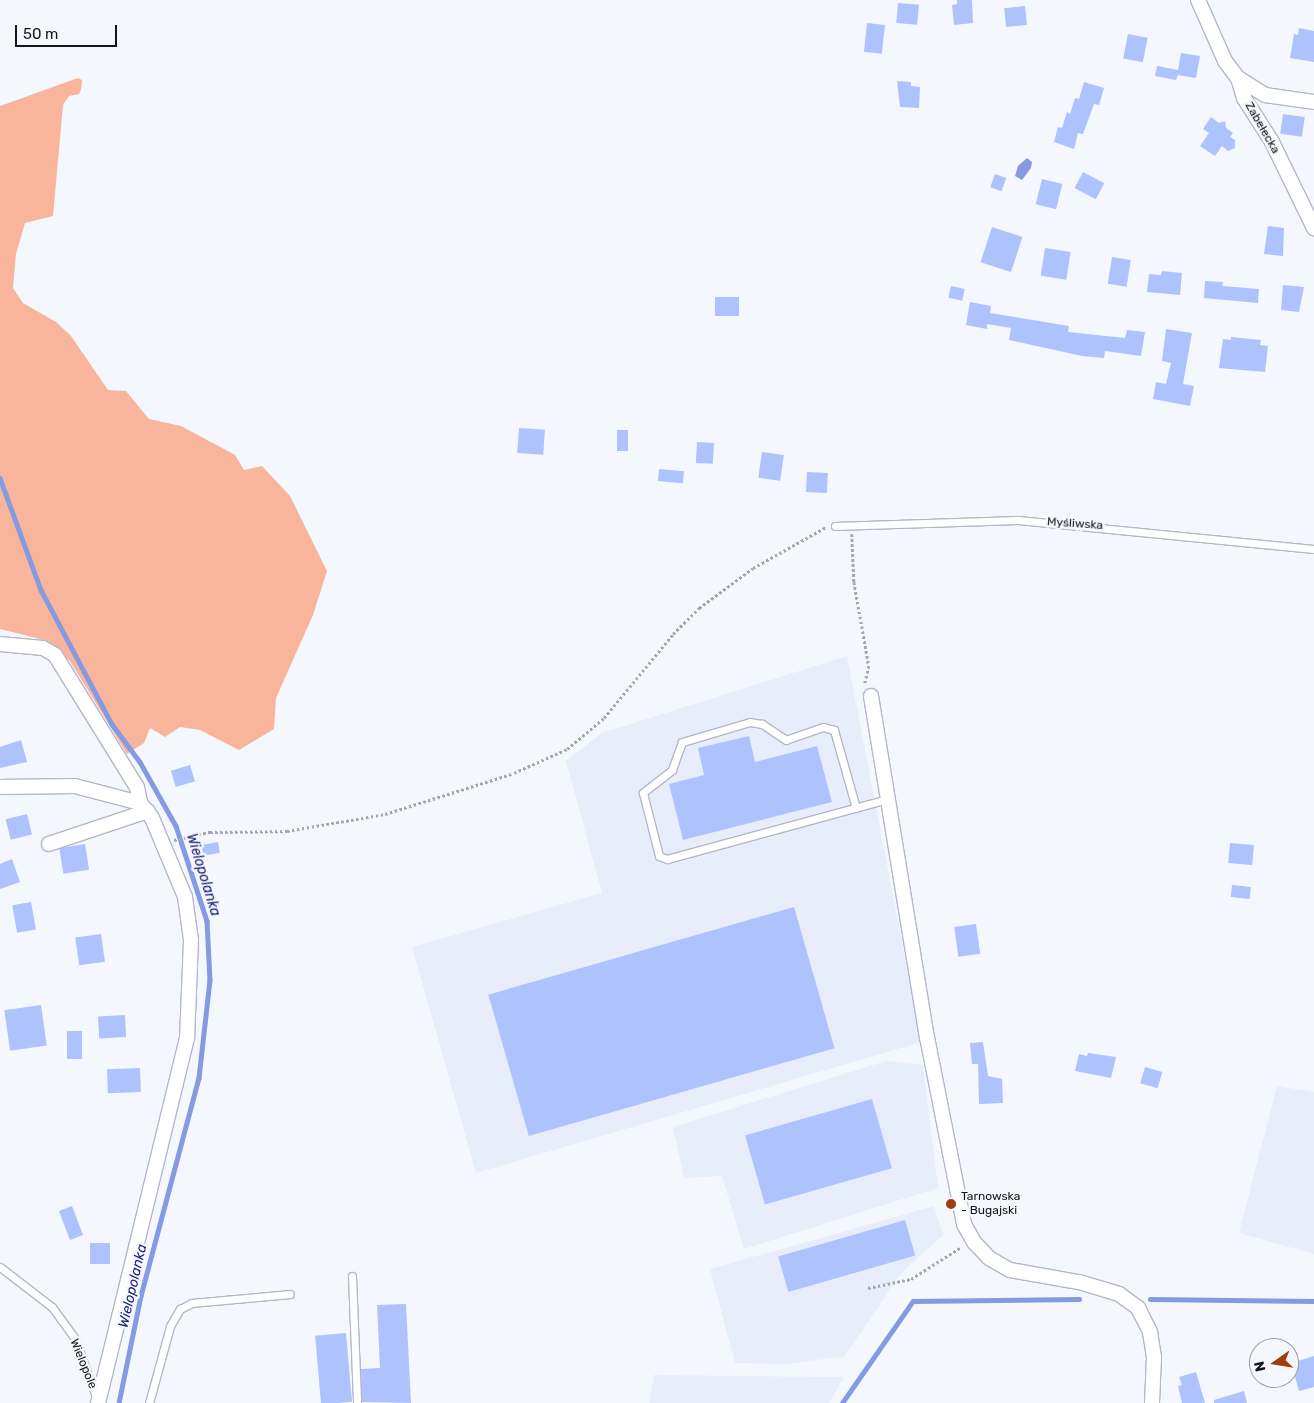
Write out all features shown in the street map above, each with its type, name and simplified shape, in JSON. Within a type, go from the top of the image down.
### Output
[{"type":"street","name":"Zabełecka","points":[[1198,0],[1224,60],[1238,78],[1244,98],[1272,142],[1314,228]]},
{"type":"street","points":[[1238,78],[1265,95],[1314,102]]},
{"type":"street","points":[[0,644],[43,648],[55,655],[137,787],[144,807],[185,897],[191,940],[192,994],[188,1038],[176,1094],[98,1402]]},
{"type":"street","points":[[870,696],[958,1201],[974,1242],[989,1258],[1010,1270],[1079,1282],[1119,1294],[1138,1308],[1150,1332],[1154,1357],[1152,1403]]},
{"type":"street","points":[[0,787],[75,786],[144,807]]},
{"type":"street","points":[[49,844],[144,807]]},
{"type":"lane","name":"Myśliwska","points":[[835,526],[1018,520],[1314,549]]},
{"type":"lane","points":[[856,808],[834,730],[823,727],[786,740],[762,724],[750,722],[682,742],[672,770],[643,793],[659,856],[667,859],[888,800]]},
{"type":"lane","name":"Wielopole","points":[[0,1267],[42,1297],[75,1339],[98,1402]]},
{"type":"lane","points":[[352,1276],[357,1403]]},
{"type":"lane","points":[[149,1403],[170,1326],[180,1309],[192,1303],[290,1294]]},
{"type":"path","points":[[852,525],[854,582],[869,666],[864,682],[870,696]]},
{"type":"path","points":[[168,842],[192,834],[300,828],[385,814],[514,773],[567,749],[604,718],[672,634],[699,608],[753,568],[806,536],[825,527],[835,526]]},
{"type":"path","points":[[868,1288],[911,1279],[957,1248],[974,1242]]},
{"type":"shaded area","points":[[78,78],[82,80],[79,94],[69,96],[63,105],[53,216],[25,223],[16,254],[13,288],[23,303],[56,322],[71,336],[108,390],[126,391],[149,419],[181,426],[235,455],[244,470],[262,466],[290,496],[327,571],[313,615],[276,698],[274,729],[239,750],[200,730],[180,727],[165,737],[150,728],[144,743],[127,754],[70,661],[48,641],[0,629],[0,106]]},
{"type":"shaded area","points":[[847,656],[921,1042],[476,1173],[412,947],[602,893],[566,761],[602,733]]},
{"type":"shaded area","points":[[886,1061],[923,1065],[938,1188],[744,1249],[722,1176],[684,1178],[673,1127]]},
{"type":"shaded area","points":[[1277,1086],[1314,1092],[1314,1254],[1239,1233]]},
{"type":"shaded area","points":[[934,1206],[943,1235],[902,1272],[845,1356],[789,1364],[735,1363],[710,1269]]},
{"type":"shaded area","points":[[654,1375],[844,1377],[829,1403],[649,1403]]},
{"type":"water","points":[[1027,158],[1032,162],[1031,168],[1022,180],[1015,176],[1018,166]]},
{"type":"building","points":[[957,0],[972,0],[973,23],[954,25],[952,5],[957,4]]},
{"type":"building","points":[[898,3],[919,5],[917,25],[896,23]]},
{"type":"building","points":[[1025,6],[1027,25],[1006,27],[1004,8]]},
{"type":"building","points":[[867,23],[885,25],[882,54],[864,52]]},
{"type":"building","points":[[1299,28],[1314,31],[1314,62],[1290,58],[1294,34],[1298,35]]},
{"type":"building","points":[[1128,34],[1148,38],[1143,62],[1123,59]]},
{"type":"building","points":[[1181,53],[1200,56],[1196,78],[1178,75],[1176,80],[1155,76],[1157,66],[1178,70]]},
{"type":"building","points":[[897,81],[911,82],[911,86],[920,87],[919,108],[900,107]]},
{"type":"building","points":[[1084,82],[1104,88],[1099,105],[1094,104],[1083,134],[1078,133],[1074,149],[1054,142],[1058,127],[1062,128],[1067,112],[1070,114],[1075,98],[1079,99]]},
{"type":"building","points":[[1283,114],[1305,117],[1302,137],[1280,134]]},
{"type":"building","points":[[1211,117],[1219,123],[1225,121],[1226,128],[1233,133],[1230,137],[1235,140],[1235,148],[1228,151],[1222,146],[1215,156],[1200,146],[1209,133],[1203,129]]},
{"type":"building","points":[[1083,172],[1104,183],[1096,199],[1075,188]]},
{"type":"building","points":[[995,174],[1006,178],[1001,191],[990,187]]},
{"type":"building","points":[[1042,179],[1062,184],[1056,209],[1036,204]]},
{"type":"building","points":[[1268,226],[1284,228],[1283,256],[1264,254]]},
{"type":"building","points":[[992,227],[1022,237],[1011,272],[981,262]]},
{"type":"building","points":[[1045,248],[1071,252],[1066,280],[1041,276]]},
{"type":"building","points":[[1112,257],[1131,260],[1127,287],[1108,284]]},
{"type":"building","points":[[1162,271],[1182,273],[1180,295],[1147,292],[1149,274],[1161,275]]},
{"type":"building","points":[[1205,281],[1223,282],[1222,286],[1259,289],[1258,303],[1204,298]]},
{"type":"building","points":[[1283,285],[1304,287],[1299,312],[1281,310]]},
{"type":"building","points":[[951,286],[965,289],[962,301],[949,298]]},
{"type":"building","points":[[715,297],[739,297],[739,316],[715,316]]},
{"type":"building","points":[[970,302],[991,306],[990,313],[1069,326],[1068,332],[1125,338],[1127,330],[1145,332],[1141,356],[1105,351],[1104,358],[1082,356],[1009,340],[1011,328],[987,324],[987,329],[966,325]]},
{"type":"building","points":[[1166,329],[1192,333],[1183,384],[1194,386],[1190,406],[1153,399],[1156,382],[1166,384],[1171,363],[1162,361]]},
{"type":"building","points":[[1231,337],[1261,340],[1260,345],[1268,346],[1265,372],[1219,368],[1223,339],[1231,340]]},
{"type":"building","points":[[519,428],[545,430],[543,455],[517,453]]},
{"type":"building","points":[[617,430],[628,430],[628,451],[617,451]]},
{"type":"building","points":[[697,442],[714,443],[713,464],[696,463]]},
{"type":"building","points":[[762,452],[784,455],[780,481],[758,478]]},
{"type":"building","points":[[659,469],[684,471],[683,483],[658,481]]},
{"type":"building","points":[[807,472],[828,473],[827,493],[806,492]]},
{"type":"building","points":[[749,736],[755,762],[817,746],[832,802],[683,840],[669,784],[704,775],[698,748]]},
{"type":"building","points":[[21,740],[27,762],[0,768],[0,747]]},
{"type":"building","points":[[190,765],[195,781],[176,787],[171,771]]},
{"type":"building","points":[[27,814],[32,834],[11,840],[6,819]]},
{"type":"building","points":[[218,842],[220,853],[203,856],[201,845]]},
{"type":"building","points":[[1230,843],[1254,845],[1252,865],[1228,863]]},
{"type":"building","points":[[85,844],[89,870],[63,874],[59,848]]},
{"type":"building","points":[[12,859],[20,882],[0,889],[0,864]]},
{"type":"building","points":[[1232,885],[1251,887],[1250,899],[1231,897]]},
{"type":"building","points":[[31,902],[36,930],[17,933],[12,905]]},
{"type":"building","points":[[794,907],[835,1048],[529,1136],[488,995]]},
{"type":"building","points":[[976,924],[980,954],[958,957],[954,927]]},
{"type":"building","points":[[101,934],[105,962],[79,965],[75,938]]},
{"type":"building","points":[[41,1005],[47,1046],[10,1051],[4,1010]]},
{"type":"building","points":[[125,1015],[126,1037],[99,1038],[98,1016]]},
{"type":"building","points":[[67,1031],[82,1031],[82,1059],[67,1059]]},
{"type":"building","points":[[983,1042],[988,1076],[1002,1079],[1003,1103],[979,1104],[978,1064],[972,1064],[970,1043]]},
{"type":"building","points":[[1088,1053],[1116,1057],[1111,1078],[1075,1071],[1079,1054],[1087,1056]]},
{"type":"building","points":[[1145,1067],[1162,1072],[1158,1088],[1140,1083]]},
{"type":"building","points":[[140,1068],[141,1092],[108,1093],[107,1069]]},
{"type":"building","points":[[872,1099],[892,1168],[765,1205],[745,1135]]},
{"type":"building","points":[[72,1206],[83,1235],[70,1240],[59,1211]]},
{"type":"building","points":[[905,1220],[915,1256],[788,1292],[778,1256]]},
{"type":"building","points":[[90,1243],[110,1243],[110,1264],[90,1264]]},
{"type":"building","points":[[406,1304],[411,1403],[362,1402],[361,1369],[380,1368],[377,1305]]},
{"type":"building","points":[[346,1333],[352,1402],[321,1403],[315,1336]]},
{"type":"building","points":[[1314,1356],[1314,1387],[1299,1391],[1298,1388],[1299,1361]]},
{"type":"building","points":[[1196,1372],[1205,1403],[1182,1403],[1178,1386],[1182,1385],[1179,1377]]},
{"type":"building","points":[[1244,1391],[1247,1403],[1214,1403],[1214,1400]]},
{"type":"waterway","name":"Wielopolanka","points":[[0,478],[41,590],[112,724],[140,762],[176,826],[207,921],[210,980],[199,1078],[141,1296],[119,1403]]},
{"type":"waterway","points":[[842,1403],[913,1301],[1079,1299]]},
{"type":"waterway","points":[[1150,1299],[1314,1301]]},
{"type":"place","name":"Tarnowska - Bugajski","points":[[951,1204]]}]
